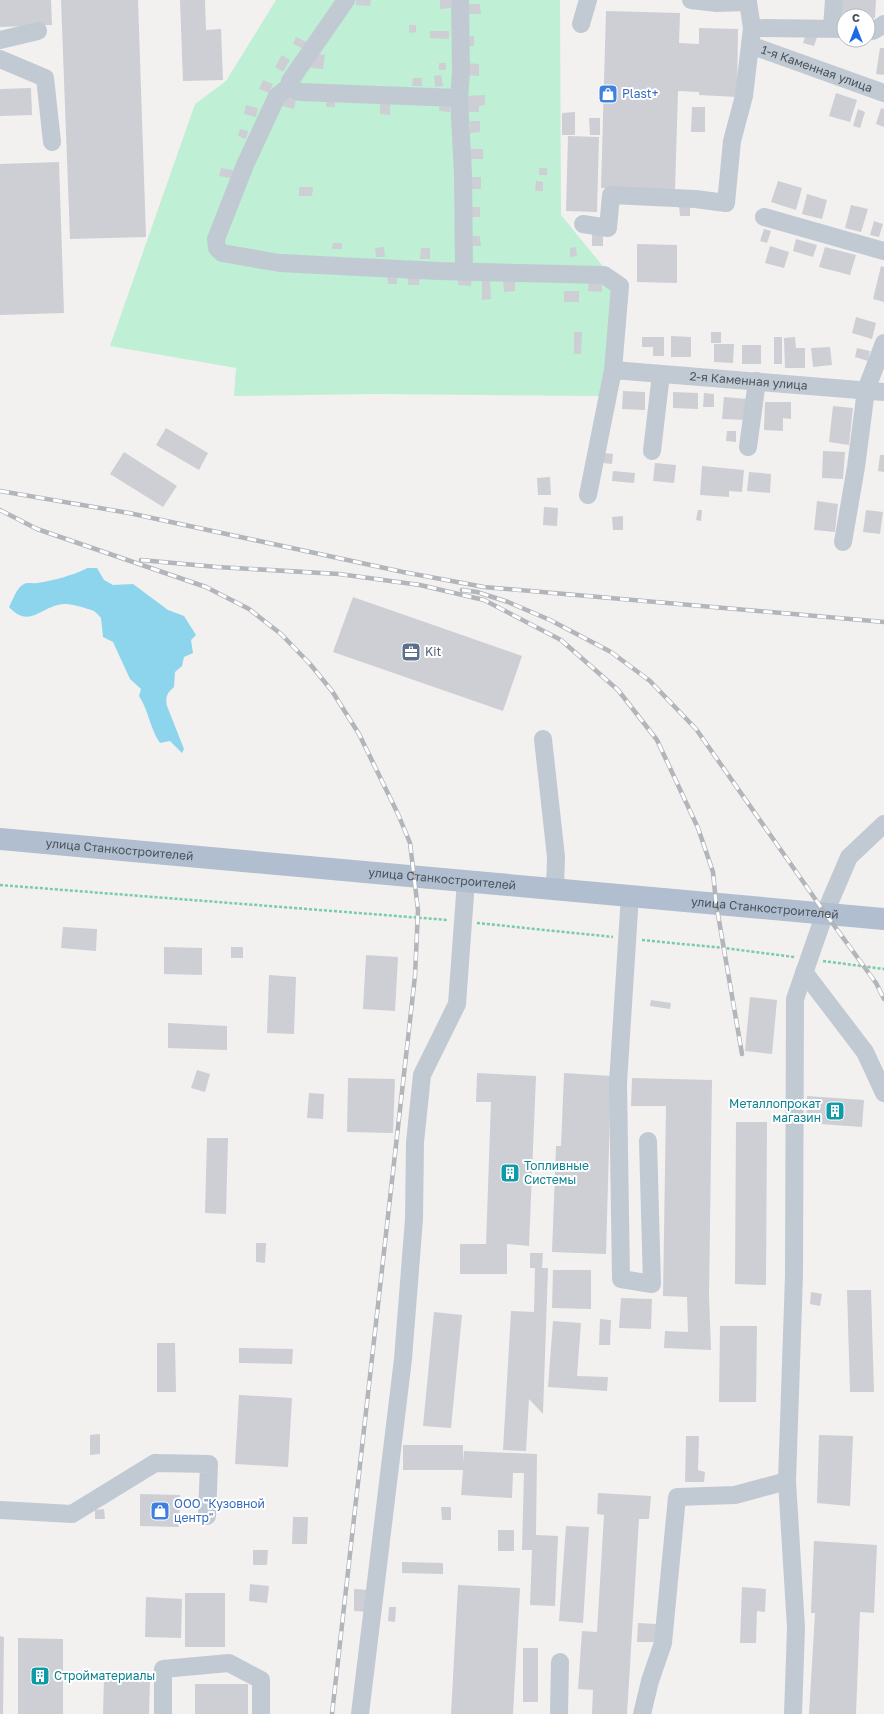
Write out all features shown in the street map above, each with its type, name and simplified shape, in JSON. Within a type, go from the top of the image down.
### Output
[{"type":"main road","name":"улица Станкостроителей","points":[[0,839],[884,918]]},
{"type":"street","points":[[346,0],[290,81],[289,87],[276,96],[245,165],[216,239],[217,248],[222,253],[280,263],[604,275],[620,286],[613,370],[588,495]]},
{"type":"street","points":[[460,0],[461,72],[459,98],[463,174],[464,271]]},
{"type":"street","points":[[581,24],[588,0]]},
{"type":"street","points":[[583,224],[608,228],[611,195],[695,199],[726,203],[732,141],[744,96],[751,36],[748,1],[717,3],[691,0]]},
{"type":"street","points":[[834,0],[836,14]]},
{"type":"street","points":[[751,36],[836,29]]},
{"type":"street","points":[[0,40],[38,30]]},
{"type":"street","name":"1-я Каменная улица","points":[[751,36],[884,93]]},
{"type":"street","points":[[0,59],[45,78],[52,142]]},
{"type":"street","points":[[289,87],[300,92],[459,98]]},
{"type":"street","points":[[764,217],[884,251]]},
{"type":"street","points":[[843,542],[856,467],[866,390],[884,343]]},
{"type":"street","name":"2-я Каменная улица","points":[[613,370],[884,392]]},
{"type":"street","points":[[652,451],[661,374]]},
{"type":"street","points":[[748,447],[757,381]]},
{"type":"street","points":[[543,739],[556,857],[555,889]]},
{"type":"street","points":[[793,1714],[796,1628],[787,1481],[794,1275],[795,999],[825,913],[849,857],[884,824]]},
{"type":"street","points":[[360,1714],[404,1359],[414,1219],[415,1142],[422,1075],[457,1004],[466,881]]},
{"type":"street","points":[[630,896],[618,1083],[621,1279],[652,1284],[648,1141]]},
{"type":"street","points":[[807,966],[865,1052],[884,1093]]},
{"type":"street","points":[[0,1510],[72,1514],[154,1463],[209,1464],[207,1516]]},
{"type":"street","points":[[642,1714],[650,1681],[663,1643],[677,1497],[735,1495],[787,1481]]},
{"type":"street","points":[[560,1662],[560,1714]]},
{"type":"street","points":[[163,1714],[163,1669],[229,1663],[261,1680],[261,1714]]},
{"type":"path","points":[[0,885],[463,921],[724,948],[807,966],[884,969]]},
{"type":"green space","points":[[276,0],[560,0],[561,215],[615,281],[602,396],[375,394],[234,396],[236,368],[110,346],[195,104],[226,81]]},
{"type":"water","points":[[87,568],[97,568],[104,580],[113,585],[133,584],[168,610],[184,616],[196,635],[191,640],[193,653],[184,657],[182,666],[175,672],[174,687],[168,693],[166,698],[167,706],[184,749],[182,753],[170,741],[160,743],[139,696],[141,689],[130,679],[113,642],[103,637],[101,618],[95,612],[79,606],[64,604],[56,605],[30,616],[23,616],[16,614],[9,607],[17,591],[24,584],[55,579],[77,573]]},
{"type":"building","points":[[0,0],[51,0],[52,25],[0,27]]},
{"type":"building","points":[[61,0],[138,0],[146,237],[70,239]]},
{"type":"building","points":[[180,0],[205,0],[206,30],[221,29],[223,80],[183,81]]},
{"type":"building","points":[[356,0],[371,0],[370,6],[356,5]]},
{"type":"building","points":[[440,0],[451,0],[451,8],[440,9]]},
{"type":"building","points":[[842,0],[876,0],[876,8],[841,8]]},
{"type":"building","points":[[465,4],[480,4],[481,14],[465,14]]},
{"type":"building","points":[[606,11],[680,13],[679,43],[699,44],[699,28],[738,29],[737,97],[699,95],[699,92],[678,91],[675,190],[601,188]]},
{"type":"building","points":[[409,25],[416,25],[416,32],[409,33]]},
{"type":"building","points":[[430,31],[449,31],[449,39],[430,38]]},
{"type":"building","points":[[807,31],[818,34],[814,46],[803,43]]},
{"type":"building","points":[[465,36],[474,36],[474,46],[466,46]]},
{"type":"building","points":[[296,37],[307,42],[304,49],[293,44]]},
{"type":"building","points":[[880,48],[884,48],[884,75],[876,74]]},
{"type":"building","points":[[313,53],[325,55],[323,69],[311,68]]},
{"type":"building","points":[[282,55],[290,60],[283,72],[275,67]]},
{"type":"building","points":[[439,63],[446,63],[446,70],[439,70]]},
{"type":"building","points":[[465,63],[479,64],[479,76],[465,75]]},
{"type":"building","points":[[441,75],[443,86],[435,87],[434,76]]},
{"type":"building","points":[[413,78],[422,78],[422,86],[412,86]]},
{"type":"building","points":[[263,80],[273,84],[269,93],[259,89]]},
{"type":"building","points":[[31,88],[32,115],[0,116],[0,89]]},
{"type":"building","points":[[286,91],[297,94],[294,109],[282,106]]},
{"type":"building","points":[[836,93],[857,100],[850,122],[829,116]]},
{"type":"building","points":[[485,95],[485,105],[479,106],[479,112],[467,112],[466,96]]},
{"type":"building","points":[[327,97],[335,97],[335,107],[326,107]]},
{"type":"building","points":[[380,100],[390,101],[390,115],[380,114]]},
{"type":"building","points":[[440,101],[450,101],[450,112],[439,111]]},
{"type":"building","points":[[246,105],[258,108],[256,117],[244,114]]},
{"type":"building","points":[[692,107],[705,107],[705,132],[691,132]]},
{"type":"building","points":[[881,108],[884,109],[884,127],[876,124]]},
{"type":"building","points":[[858,109],[865,112],[860,128],[853,126]]},
{"type":"building","points":[[575,112],[575,135],[562,135],[562,113]]},
{"type":"building","points":[[589,118],[600,118],[600,135],[590,135]]},
{"type":"building","points":[[470,121],[480,121],[480,132],[470,133]]},
{"type":"building","points":[[240,129],[248,131],[246,139],[238,136]]},
{"type":"building","points":[[568,136],[599,137],[597,212],[566,211]]},
{"type":"building","points":[[465,149],[483,149],[483,159],[465,159]]},
{"type":"building","points":[[59,162],[64,313],[0,315],[0,164]]},
{"type":"building","points":[[221,168],[233,170],[231,178],[219,176]]},
{"type":"building","points":[[539,168],[547,168],[547,175],[539,175]]},
{"type":"building","points":[[467,177],[481,177],[481,189],[467,189]]},
{"type":"building","points":[[536,181],[543,182],[543,191],[535,191]]},
{"type":"building","points":[[778,181],[802,188],[796,210],[771,202]]},
{"type":"building","points":[[299,187],[313,187],[312,196],[299,196]]},
{"type":"building","points":[[807,194],[827,200],[822,219],[802,214]]},
{"type":"building","points":[[690,204],[690,216],[680,216],[679,205]]},
{"type":"building","points":[[851,205],[868,209],[861,232],[845,228]]},
{"type":"building","points":[[465,207],[480,207],[480,217],[465,217]]},
{"type":"building","points":[[874,221],[883,224],[879,237],[870,235]]},
{"type":"building","points":[[764,229],[771,231],[767,243],[760,241]]},
{"type":"building","points":[[592,231],[603,231],[603,246],[592,246]]},
{"type":"building","points":[[470,236],[480,236],[481,246],[470,246]]},
{"type":"building","points":[[796,239],[817,245],[813,257],[793,251]]},
{"type":"building","points":[[333,243],[342,243],[342,249],[332,249]]},
{"type":"building","points":[[637,244],[677,245],[677,283],[637,282]]},
{"type":"building","points":[[770,246],[789,252],[784,268],[765,263]]},
{"type":"building","points":[[384,247],[385,257],[376,257],[375,248]]},
{"type":"building","points":[[576,247],[577,256],[570,257],[570,248]]},
{"type":"building","points":[[825,247],[856,255],[850,275],[819,267]]},
{"type":"building","points":[[421,248],[430,248],[430,259],[420,259]]},
{"type":"building","points":[[881,266],[884,267],[884,302],[873,299]]},
{"type":"building","points":[[396,270],[397,284],[388,284],[387,271]]},
{"type":"building","points":[[408,271],[420,271],[419,285],[408,285]]},
{"type":"building","points":[[458,274],[472,274],[471,286],[458,285]]},
{"type":"building","points":[[482,280],[490,280],[491,299],[482,300]]},
{"type":"building","points":[[515,280],[515,291],[504,292],[503,281]]},
{"type":"building","points":[[589,282],[602,283],[602,292],[588,291]]},
{"type":"building","points":[[564,291],[579,291],[579,302],[564,302]]},
{"type":"building","points":[[856,317],[876,323],[872,339],[852,333]]},
{"type":"building","points":[[574,332],[582,332],[581,354],[574,354]]},
{"type":"building","points":[[711,332],[721,332],[721,343],[711,343]]},
{"type":"building","points":[[671,336],[691,337],[691,357],[671,357]]},
{"type":"building","points":[[642,337],[664,337],[664,356],[653,356],[653,347],[642,347]]},
{"type":"building","points":[[774,337],[782,337],[782,364],[774,364]]},
{"type":"building","points":[[795,337],[796,348],[805,348],[805,368],[785,368],[784,338]]},
{"type":"building","points":[[714,344],[734,344],[733,363],[714,362]]},
{"type":"building","points":[[742,345],[761,345],[761,364],[742,364]]},
{"type":"building","points":[[830,347],[832,365],[813,367],[811,348]]},
{"type":"building","points":[[857,348],[870,351],[868,361],[855,357]]},
{"type":"building","points":[[623,391],[645,392],[645,410],[622,409]]},
{"type":"building","points":[[673,392],[698,393],[698,409],[673,408]]},
{"type":"building","points":[[704,393],[714,394],[714,407],[703,407]]},
{"type":"building","points":[[724,397],[748,399],[746,420],[722,419]]},
{"type":"building","points":[[765,402],[791,402],[791,419],[783,418],[783,431],[764,430]]},
{"type":"building","points":[[833,406],[853,408],[849,445],[829,442]]},
{"type":"building","points":[[166,428],[208,453],[199,470],[156,445]]},
{"type":"building","points":[[727,431],[736,431],[736,442],[726,441]]},
{"type":"building","points":[[823,451],[845,452],[843,479],[822,478]]},
{"type":"building","points":[[124,452],[177,486],[163,507],[110,474]]},
{"type":"building","points":[[604,453],[613,454],[612,464],[603,463]]},
{"type":"building","points":[[880,455],[884,455],[884,472],[878,471]]},
{"type":"building","points":[[655,463],[676,465],[674,483],[653,481]]},
{"type":"building","points":[[702,466],[744,470],[742,492],[729,491],[729,497],[700,495]]},
{"type":"building","points":[[613,471],[635,473],[634,483],[612,481]]},
{"type":"building","points":[[749,472],[771,474],[770,493],[747,491]]},
{"type":"building","points":[[550,477],[551,495],[538,495],[537,478]]},
{"type":"building","points":[[817,501],[838,504],[835,532],[814,530]]},
{"type":"building","points":[[544,507],[558,508],[557,526],[543,525]]},
{"type":"building","points":[[698,510],[702,510],[701,521],[696,520]]},
{"type":"building","points":[[866,510],[883,512],[880,534],[863,532]]},
{"type":"building","points":[[623,516],[623,530],[613,530],[612,517]]},
{"type":"building","points":[[353,597],[522,656],[503,711],[333,652]]},
{"type":"building","points":[[63,927],[97,929],[96,951],[61,948]]},
{"type":"building","points":[[164,947],[202,948],[202,975],[164,974]]},
{"type":"building","points":[[231,947],[243,947],[243,958],[231,958]]},
{"type":"building","points":[[366,955],[398,957],[395,1011],[363,1009]]},
{"type":"building","points":[[269,975],[296,977],[294,1034],[267,1033]]},
{"type":"building","points":[[750,997],[777,1000],[772,1054],[745,1051]]},
{"type":"building","points":[[651,1000],[671,1003],[670,1009],[650,1006]]},
{"type":"building","points":[[168,1023],[227,1026],[227,1050],[168,1048]]},
{"type":"building","points":[[197,1070],[210,1074],[205,1092],[191,1088]]},
{"type":"building","name":"Топливные Системы","points":[[477,1073],[536,1076],[529,1246],[507,1244],[507,1274],[460,1274],[460,1244],[486,1244],[491,1102],[476,1102]]},
{"type":"building","points":[[564,1073],[611,1076],[606,1254],[552,1252],[556,1146],[561,1146]]},
{"type":"building","points":[[348,1078],[395,1079],[393,1133],[347,1132]]},
{"type":"building","points":[[632,1078],[712,1080],[709,1296],[711,1350],[664,1348],[665,1331],[688,1332],[687,1297],[663,1296],[666,1106],[631,1106]]},
{"type":"building","points":[[309,1093],[324,1094],[323,1119],[307,1118]]},
{"type":"building","name":"Металлопрокат магазин","points":[[807,1096],[864,1100],[862,1127],[806,1123]]},
{"type":"building","points":[[736,1122],[767,1122],[766,1285],[735,1284]]},
{"type":"building","points":[[207,1138],[228,1138],[226,1214],[205,1213]]},
{"type":"building","points":[[256,1243],[266,1243],[265,1263],[256,1262]]},
{"type":"building","points":[[530,1253],[543,1253],[542,1268],[548,1268],[543,1414],[529,1399],[526,1451],[503,1450],[511,1311],[534,1312],[535,1268],[530,1268]]},
{"type":"building","points":[[553,1270],[591,1270],[591,1309],[552,1308]]},
{"type":"building","points":[[847,1290],[871,1290],[874,1392],[850,1392]]},
{"type":"building","points":[[811,1292],[822,1294],[820,1306],[810,1304]]},
{"type":"building","points":[[621,1298],[652,1299],[651,1329],[619,1328]]},
{"type":"building","points":[[434,1312],[462,1315],[451,1428],[423,1426]]},
{"type":"building","points":[[600,1319],[611,1320],[610,1345],[599,1345]]},
{"type":"building","points":[[553,1321],[581,1323],[577,1376],[608,1377],[607,1391],[548,1387]]},
{"type":"building","points":[[720,1326],[757,1326],[756,1402],[719,1402]]},
{"type":"building","points":[[157,1343],[175,1343],[176,1392],[157,1392]]},
{"type":"building","points":[[239,1348],[293,1349],[292,1364],[239,1363]]},
{"type":"building","points":[[239,1395],[292,1398],[288,1467],[235,1464]]},
{"type":"building","points":[[100,1434],[100,1454],[90,1455],[90,1435]]},
{"type":"building","points":[[819,1435],[853,1436],[850,1506],[817,1503]]},
{"type":"building","points":[[686,1436],[699,1436],[698,1470],[705,1472],[704,1482],[685,1482]]},
{"type":"building","points":[[403,1445],[463,1445],[463,1463],[464,1451],[537,1454],[536,1535],[558,1536],[555,1606],[530,1605],[532,1550],[522,1550],[524,1473],[513,1473],[512,1498],[461,1495],[463,1470],[403,1470]]},
{"type":"building","points":[[598,1493],[651,1496],[649,1519],[639,1519],[627,1714],[592,1714],[593,1690],[578,1689],[582,1631],[597,1632],[604,1515],[597,1514]]},
{"type":"building","name":"ООО \"Кузовной центр\"","points":[[140,1494],[180,1495],[179,1527],[140,1526]]},
{"type":"building","points":[[441,1507],[451,1507],[451,1520],[442,1520]]},
{"type":"building","points":[[104,1509],[105,1519],[95,1519],[95,1510]]},
{"type":"building","points":[[293,1517],[308,1517],[307,1544],[292,1544]]},
{"type":"building","points":[[566,1526],[589,1527],[583,1623],[559,1621]]},
{"type":"building","points":[[498,1530],[514,1530],[514,1551],[498,1551]]},
{"type":"building","points":[[814,1541],[877,1545],[874,1613],[860,1612],[856,1714],[809,1714],[815,1613],[811,1613]]},
{"type":"building","points":[[253,1550],[268,1550],[267,1565],[253,1565]]},
{"type":"building","points":[[402,1562],[443,1563],[443,1574],[402,1573]]},
{"type":"building","points":[[250,1584],[269,1586],[267,1603],[249,1601]]},
{"type":"building","points":[[458,1585],[520,1588],[513,1714],[451,1714]]},
{"type":"building","points":[[742,1587],[766,1589],[765,1612],[757,1611],[756,1643],[740,1643]]},
{"type":"building","points":[[354,1589],[369,1590],[368,1612],[354,1611]]},
{"type":"building","points":[[185,1593],[225,1593],[225,1647],[185,1647]]},
{"type":"building","points":[[146,1597],[182,1599],[181,1638],[145,1637]]},
{"type":"building","points":[[389,1607],[396,1607],[395,1622],[388,1621]]},
{"type":"building","points":[[638,1623],[656,1624],[656,1642],[637,1642]]},
{"type":"building","points":[[0,1636],[4,1637],[3,1714],[0,1714]]},
{"type":"building","name":"Стройматериалы","points":[[18,1638],[63,1639],[63,1714],[18,1714]]},
{"type":"building","points":[[523,1648],[538,1648],[538,1702],[523,1702]]},
{"type":"building","points":[[104,1678],[150,1679],[149,1714],[103,1714]]},
{"type":"building","points":[[195,1684],[248,1684],[248,1714],[195,1714]]},
{"type":"railway","points":[[0,491],[129,513],[403,572],[484,587],[884,622]]},
{"type":"railway","points":[[0,510],[37,529],[206,587],[249,609],[281,634],[310,664],[332,691],[359,734],[398,814],[410,843],[418,910],[415,976],[332,1714]]},
{"type":"railway","points":[[141,560],[217,567],[339,574],[420,585],[484,600],[561,640],[618,690],[657,740],[698,828],[713,872],[716,903],[742,1054]]},
{"type":"railway","points":[[462,590],[477,592],[508,602],[550,620],[611,652],[650,681],[696,729],[876,983],[884,999]]},
{"type":"place","name":"Plast+","points":[[608,94]]},
{"type":"place","name":"Kit","points":[[411,652]]},
{"type":"place","name":"Металлопрокат магазин","points":[[835,1111]]},
{"type":"place","name":"Топливные Системы","points":[[510,1173]]},
{"type":"place","name":"ООО \"Кузовной центр\"","points":[[160,1511]]},
{"type":"place","name":"Стройматериалы","points":[[40,1676]]}]
